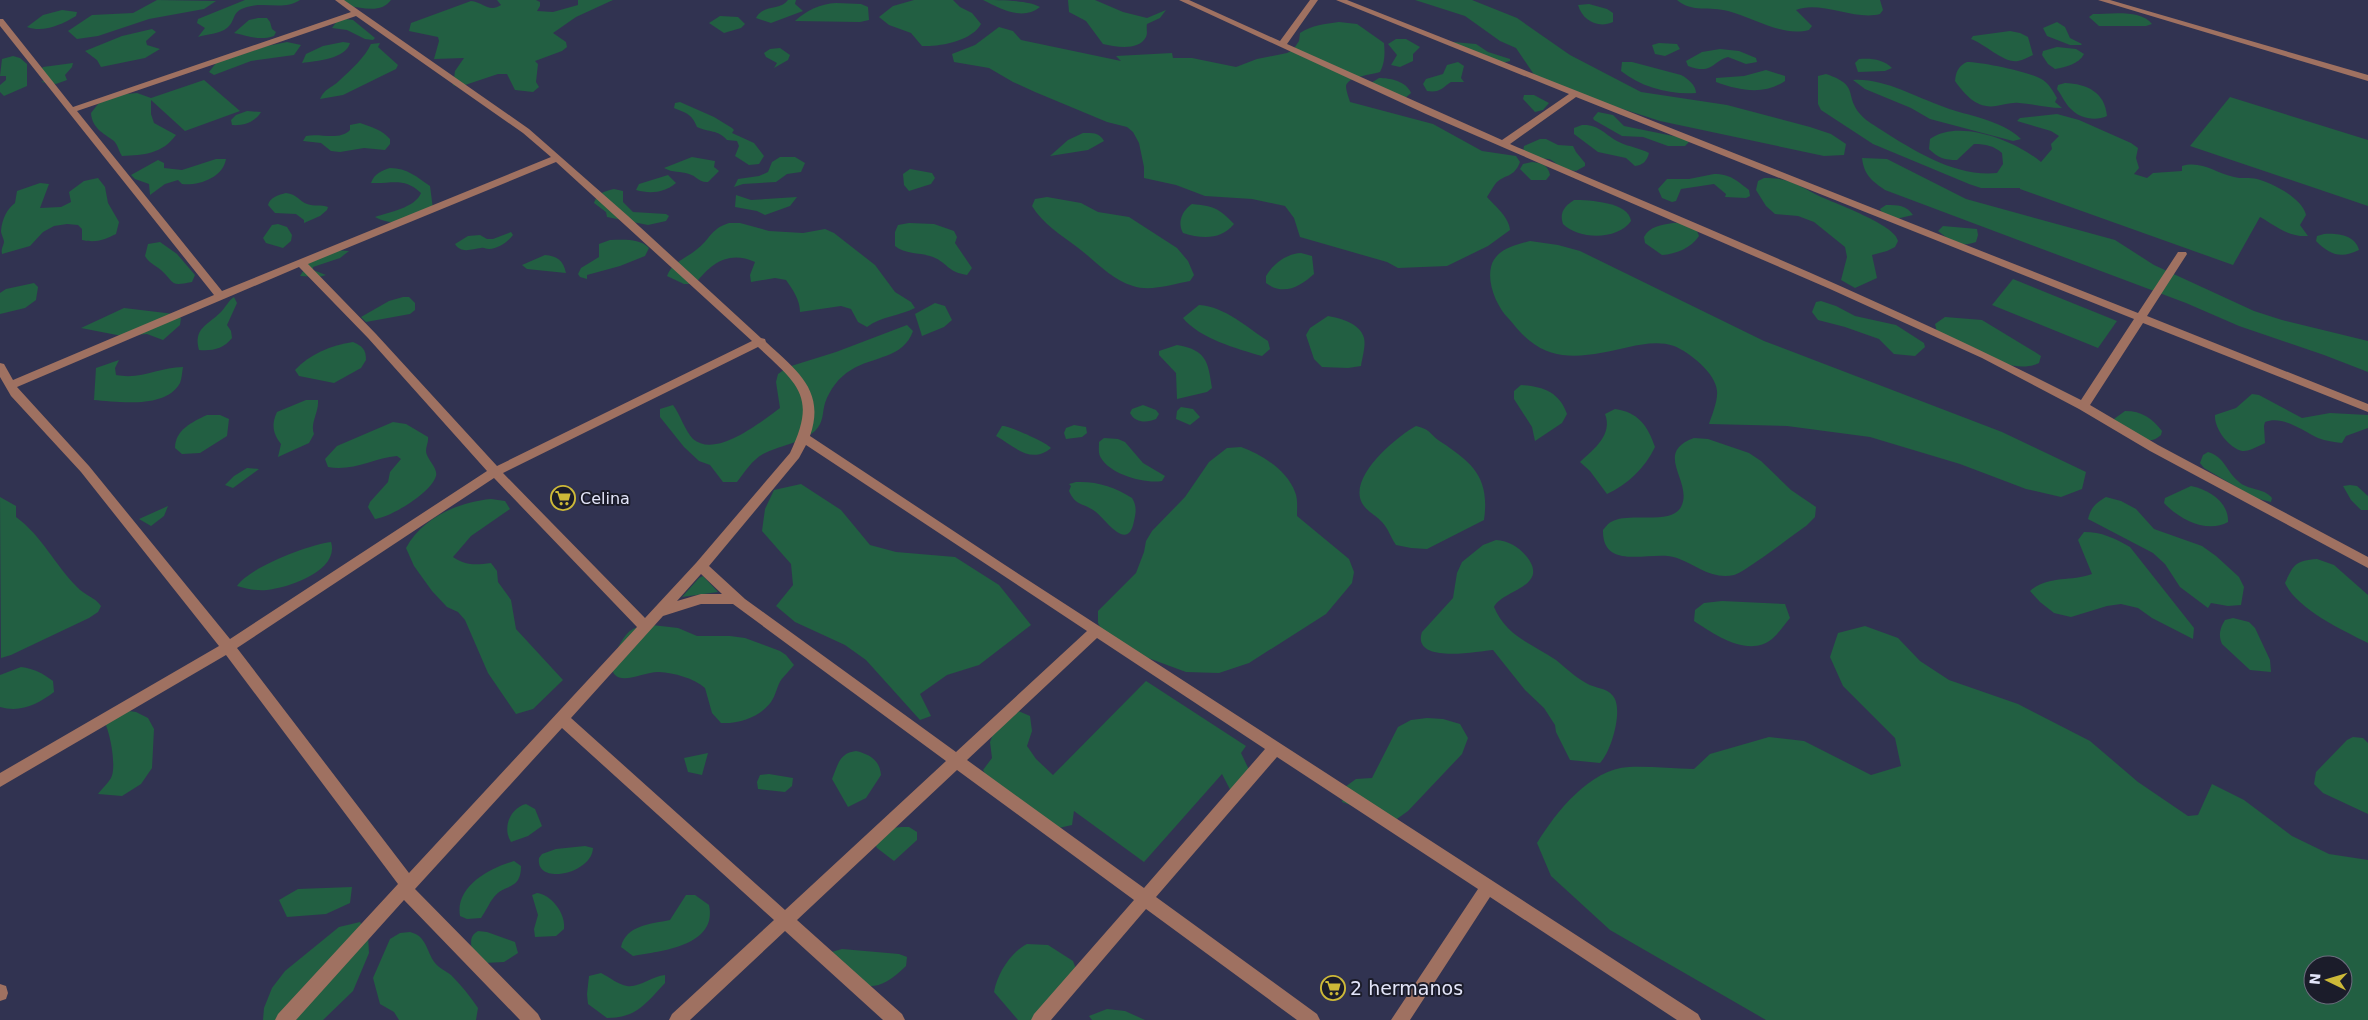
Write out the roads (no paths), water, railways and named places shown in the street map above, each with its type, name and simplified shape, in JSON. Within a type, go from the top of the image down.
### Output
[{"type":"street","points":[[284,1020],[701,566],[795,455],[804,437],[809,414],[809,400],[806,387],[761,341],[557,158],[526,131],[339,0]]},
{"type":"street","points":[[1182,0],[1503,144],[1910,321],[2034,379],[2154,448],[2368,563]]},
{"type":"street","points":[[1282,45],[1314,0]]},
{"type":"street","points":[[1340,0],[2368,408]]},
{"type":"street","points":[[2102,0],[2368,78]]},
{"type":"street","points":[[72,110],[357,13]]},
{"type":"street","points":[[0,21],[220,296]]},
{"type":"street","points":[[1503,144],[1576,94]]},
{"type":"street","points":[[11,385],[220,296],[557,158]]},
{"type":"street","points":[[2083,406],[2182,254]]},
{"type":"street","points":[[301,263],[372,336],[495,472],[645,627]]},
{"type":"street","points":[[0,782],[228,647],[495,472],[761,341]]},
{"type":"street","points":[[0,367],[15,393],[86,469],[228,647],[406,887],[532,1020]]},
{"type":"street","points":[[804,437],[1096,631],[1692,1020]]},
{"type":"street","points":[[701,566],[736,599],[1311,1020]]},
{"type":"street","points":[[658,613],[672,606],[701,599],[736,599]]},
{"type":"street","points":[[678,1020],[1096,631]]},
{"type":"street","points":[[561,718],[896,1020]]},
{"type":"street","points":[[1040,1020],[1275,748]]},
{"type":"street","points":[[1400,1020],[1488,887]]},
{"type":"place","name":"Celina","points":[[563,498]]},
{"type":"place","name":"2 hermanos","points":[[1333,988]]}]
